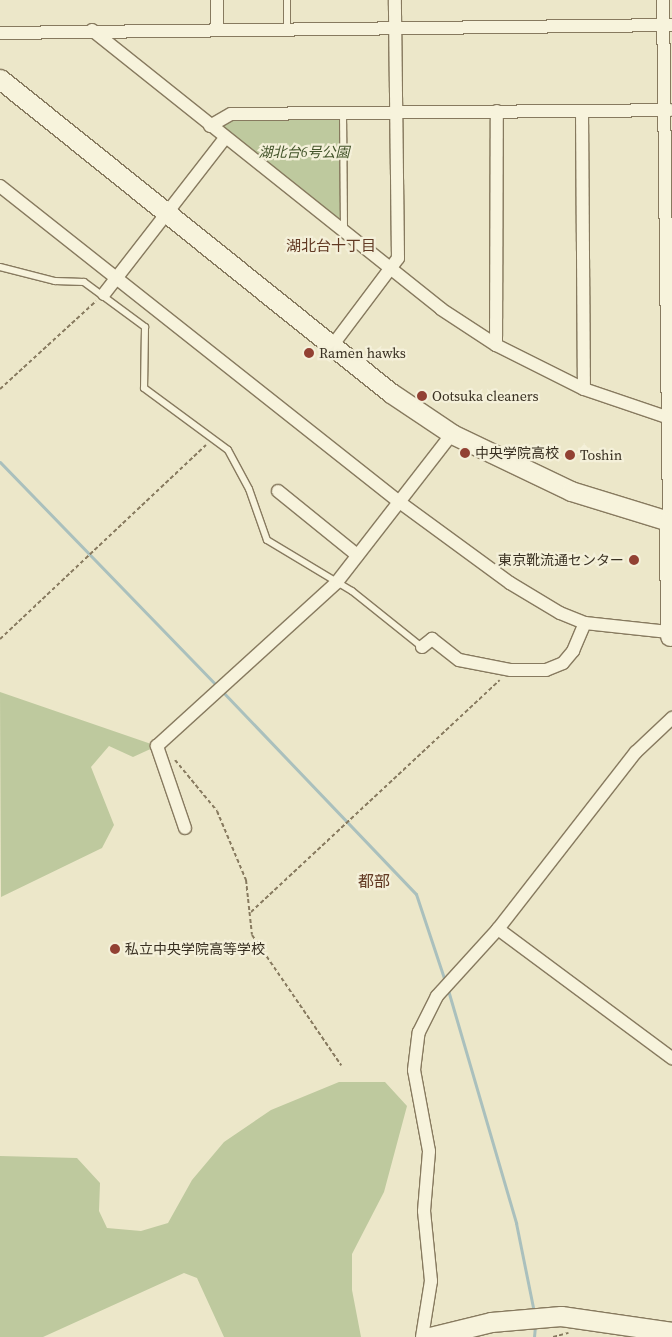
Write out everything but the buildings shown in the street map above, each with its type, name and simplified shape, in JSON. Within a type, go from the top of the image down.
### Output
[{"type":"street","points":[[217,0],[217,29]]},
{"type":"street","points":[[332,346],[391,271],[398,258],[394,0]]},
{"type":"street","points":[[0,186],[398,502],[510,583],[560,613],[585,623],[670,636],[671,522],[667,25],[662,0]]},
{"type":"street","points":[[0,33],[92,30],[667,25]]},
{"type":"street","points":[[92,30],[391,271],[496,345],[584,389],[670,419]]},
{"type":"street","points":[[0,78],[332,346],[452,434],[571,491],[671,522]]},
{"type":"street","points":[[210,126],[231,114],[668,110]]},
{"type":"street","points":[[496,345],[497,111]]},
{"type":"street","points":[[582,111],[584,389]]},
{"type":"street","points":[[104,294],[225,138]]},
{"type":"street","points":[[184,828],[157,746],[337,582],[452,434]]},
{"type":"street","points":[[278,491],[357,555]]},
{"type":"street","points":[[422,647],[432,639],[459,660],[511,670],[538,671],[563,663],[585,623]]},
{"type":"street","points":[[422,1337],[431,1295],[424,1211],[429,1151],[414,1070],[419,1032],[447,984],[498,929],[636,752],[672,718]]},
{"type":"street","points":[[498,929],[672,1058]]},
{"type":"street","points":[[430,1337],[515,1320],[561,1316],[672,1332]]},
{"type":"lane","points":[[287,0],[287,28]]},
{"type":"lane","points":[[343,112],[344,234]]},
{"type":"lane","points":[[0,267],[56,281],[84,282],[104,294],[145,327],[144,388],[156,401],[215,437],[240,469],[267,540],[337,582],[422,647]]},
{"type":"path","points":[[0,389],[104,294]]},
{"type":"path","points":[[0,639],[215,437]]},
{"type":"path","points":[[251,912],[511,670]]},
{"type":"path","points":[[160,743],[217,811],[246,880],[251,912],[252,935],[341,1065]]},
{"type":"green space","name":"湖北台6号公園","points":[[343,112],[344,234],[210,126],[231,114]]},
{"type":"green space","points":[[0,692],[157,746],[133,757],[109,746],[91,767],[114,825],[102,848],[1,897]]},
{"type":"green space","points":[[339,1082],[385,1082],[407,1106],[384,1192],[352,1254],[352,1290],[361,1337],[224,1337],[197,1278],[184,1273],[43,1337],[0,1337],[0,1156],[77,1158],[100,1183],[99,1211],[107,1228],[141,1231],[168,1223],[192,1180],[224,1142],[271,1110]]},
{"type":"waterway","points":[[0,462],[217,686]]},
{"type":"waterway","points":[[221,690],[416,894],[445,981]]},
{"type":"waterway","points":[[448,990],[516,1223],[534,1312]]},
{"type":"waterway","points":[[534,1337],[535,1325]]},
{"type":"place","name":"Ramen hawks","points":[[309,353]]},
{"type":"place","name":"Ootsuka cleaners","points":[[422,396]]},
{"type":"place","name":"中央学院高校","points":[[465,453]]},
{"type":"place","name":"Toshin","points":[[570,455]]},
{"type":"place","name":"東京靴流通センター","points":[[634,560]]},
{"type":"place","name":"私立中央学院高等学校","points":[[115,949]]},
{"type":"district","name":"湖北台十丁目","points":[[331,246]]},
{"type":"district","name":"都部","points":[[374,881]]}]
